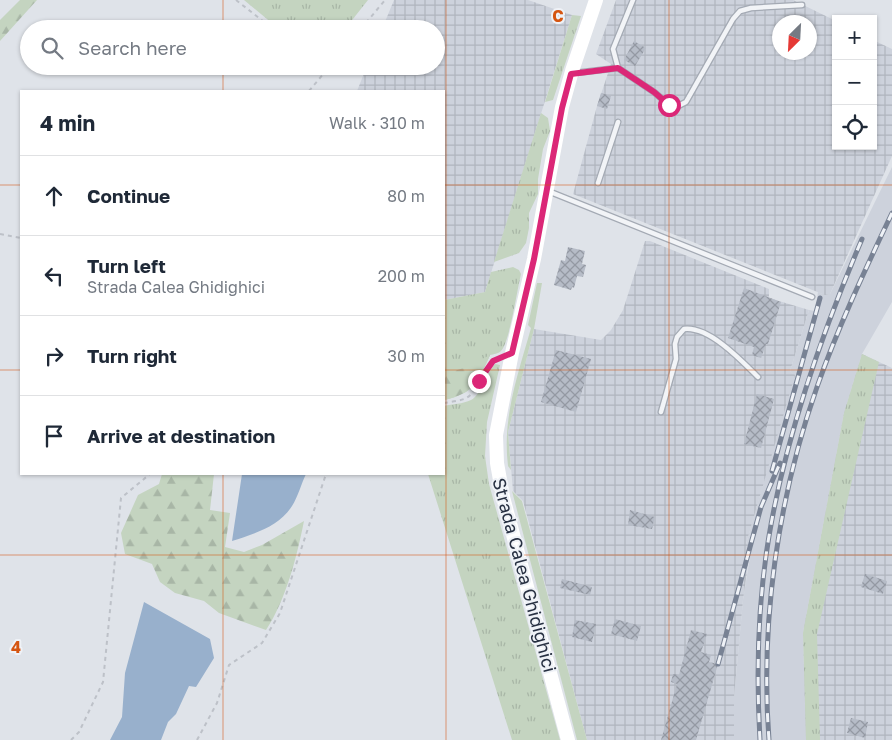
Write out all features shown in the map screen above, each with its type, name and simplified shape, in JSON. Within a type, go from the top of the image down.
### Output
[{"type":"street","name":"Strada Calea Ghidighici","points":[[568,740],[503,497],[497,463],[496,435],[512,353],[534,259],[562,108],[571,74],[596,0]]},
{"type":"lane","points":[[618,68],[613,49],[633,0]]},
{"type":"lane","points":[[571,74],[618,68],[654,92],[669,105],[678,106],[686,102],[740,10],[802,5]]},
{"type":"lane","points":[[598,183],[618,122]]},
{"type":"lane","points":[[547,190],[812,297]]},
{"type":"lane","points":[[661,412],[676,358],[675,344],[677,337],[684,329],[696,330],[713,338],[739,358],[758,377]]},
{"type":"path","points":[[236,0],[262,20]]},
{"type":"path","points":[[369,20],[385,0]]},
{"type":"path","points":[[310,90],[323,75]]},
{"type":"path","points":[[0,234],[20,238]]},
{"type":"path","points":[[445,403],[465,398],[472,394],[488,366],[493,361],[512,353]]},
{"type":"path","points":[[71,740],[79,732],[103,682],[121,498],[149,475]]},
{"type":"path","points":[[198,740],[217,703],[228,665],[262,644],[280,613],[326,475]]},
{"type":"shaded area","points":[[394,0],[528,0],[572,15],[485,292],[445,300],[445,90],[357,90],[363,75],[445,75],[445,20],[386,20]]},
{"type":"shaded area","points":[[616,0],[793,0],[832,19],[832,150],[877,150],[877,42],[892,49],[892,156],[830,294],[825,295],[573,194],[597,106],[611,64],[596,54]]},
{"type":"shaded area","points":[[892,167],[892,302],[862,354],[844,413],[803,633],[806,740],[734,740],[734,697],[743,600],[752,544],[746,544],[794,375],[790,371],[809,310],[815,311],[818,292],[825,295],[830,294]]},
{"type":"shaded area","points":[[645,241],[650,241],[769,289],[769,298],[809,310],[790,371],[795,375],[746,544],[751,544],[743,600],[734,697],[734,740],[587,740],[523,501],[513,491],[508,432],[534,329],[601,340],[611,330],[623,310]]},
{"type":"shaded area","points":[[862,354],[892,368],[892,740],[806,740],[803,633],[844,413]]},
{"type":"green space","points":[[20,0],[37,0],[0,41],[0,20]]},
{"type":"green space","points":[[244,0],[368,0],[352,20],[268,20]]},
{"type":"green space","points":[[572,15],[581,16],[553,100],[545,102]]},
{"type":"green space","points":[[541,113],[548,118],[550,131],[543,149],[538,179],[538,194],[529,213],[526,243],[519,253],[494,262]]},
{"type":"green space","points":[[513,267],[519,270],[521,274],[507,337],[501,351],[490,355],[474,385],[462,394],[445,400],[445,300],[485,292],[491,272]]},
{"type":"green space","points":[[537,283],[542,283],[534,329],[508,432],[511,470],[508,466],[507,448],[509,413],[516,379],[531,328],[528,325]]},
{"type":"green space","points":[[862,354],[879,362],[817,634],[820,740],[806,740],[803,633],[844,413]]},
{"type":"green space","points":[[490,355],[478,379],[469,390],[445,400],[445,374],[464,368]]},
{"type":"green space","points":[[495,364],[500,365],[487,422],[485,456],[489,484],[560,740],[512,740],[428,475],[445,475],[445,406],[471,400],[481,389]]},
{"type":"green space","points":[[162,475],[214,475],[210,510],[230,513],[225,547],[244,552],[262,545],[304,521],[285,592],[266,630],[219,613],[204,601],[175,593],[160,582],[152,564],[125,554],[121,533],[138,495],[159,484]]},
{"type":"green space","points":[[512,491],[522,501],[587,740],[577,740]]},
{"type":"water","points":[[242,475],[306,475],[287,513],[265,529],[232,541]]},
{"type":"water","points":[[144,602],[210,639],[214,658],[196,687],[189,686],[176,714],[168,722],[161,740],[110,740],[122,717],[125,673]]},
{"type":"building","points":[[634,41],[646,48],[635,66],[624,60]]},
{"type":"building","points":[[601,93],[611,96],[607,109],[597,106]]},
{"type":"building","points":[[568,247],[585,251],[582,264],[586,265],[583,277],[577,276],[574,288],[572,287],[571,290],[554,285],[561,260],[565,261]]},
{"type":"building","points":[[744,288],[781,302],[768,344],[766,344],[761,358],[752,355],[754,347],[728,338]]},
{"type":"building","points":[[556,350],[591,359],[576,412],[541,402]]},
{"type":"building","points":[[757,394],[774,399],[761,448],[744,444]]},
{"type":"building","points":[[630,510],[655,517],[652,529],[628,525]]},
{"type":"building","points":[[865,574],[887,581],[883,594],[861,587]]},
{"type":"building","points":[[562,579],[592,587],[590,595],[560,588]]},
{"type":"building","points":[[615,619],[641,626],[637,641],[611,634]]},
{"type":"building","points":[[575,620],[596,624],[592,642],[572,637]]},
{"type":"building","points":[[691,630],[707,634],[701,652],[711,655],[709,662],[718,664],[696,740],[661,740],[677,684],[671,682],[673,674],[679,675]]},
{"type":"building","points":[[851,718],[868,722],[865,738],[847,733]]},
{"type":"railway","points":[[769,740],[767,651],[770,606],[782,516],[792,472],[803,429],[825,365],[852,299],[892,213]]},
{"type":"railway","points":[[760,740],[758,689],[760,612],[765,561],[776,498],[795,422],[819,348],[862,239]]},
{"type":"railway","points":[[772,471],[820,298]]},
{"type":"railway","points":[[718,664],[761,507],[780,463]]},
{"type":"route","points":[[479,381],[493,361],[512,353],[534,259],[562,108],[571,74],[618,68],[654,92],[669,105]]}]
